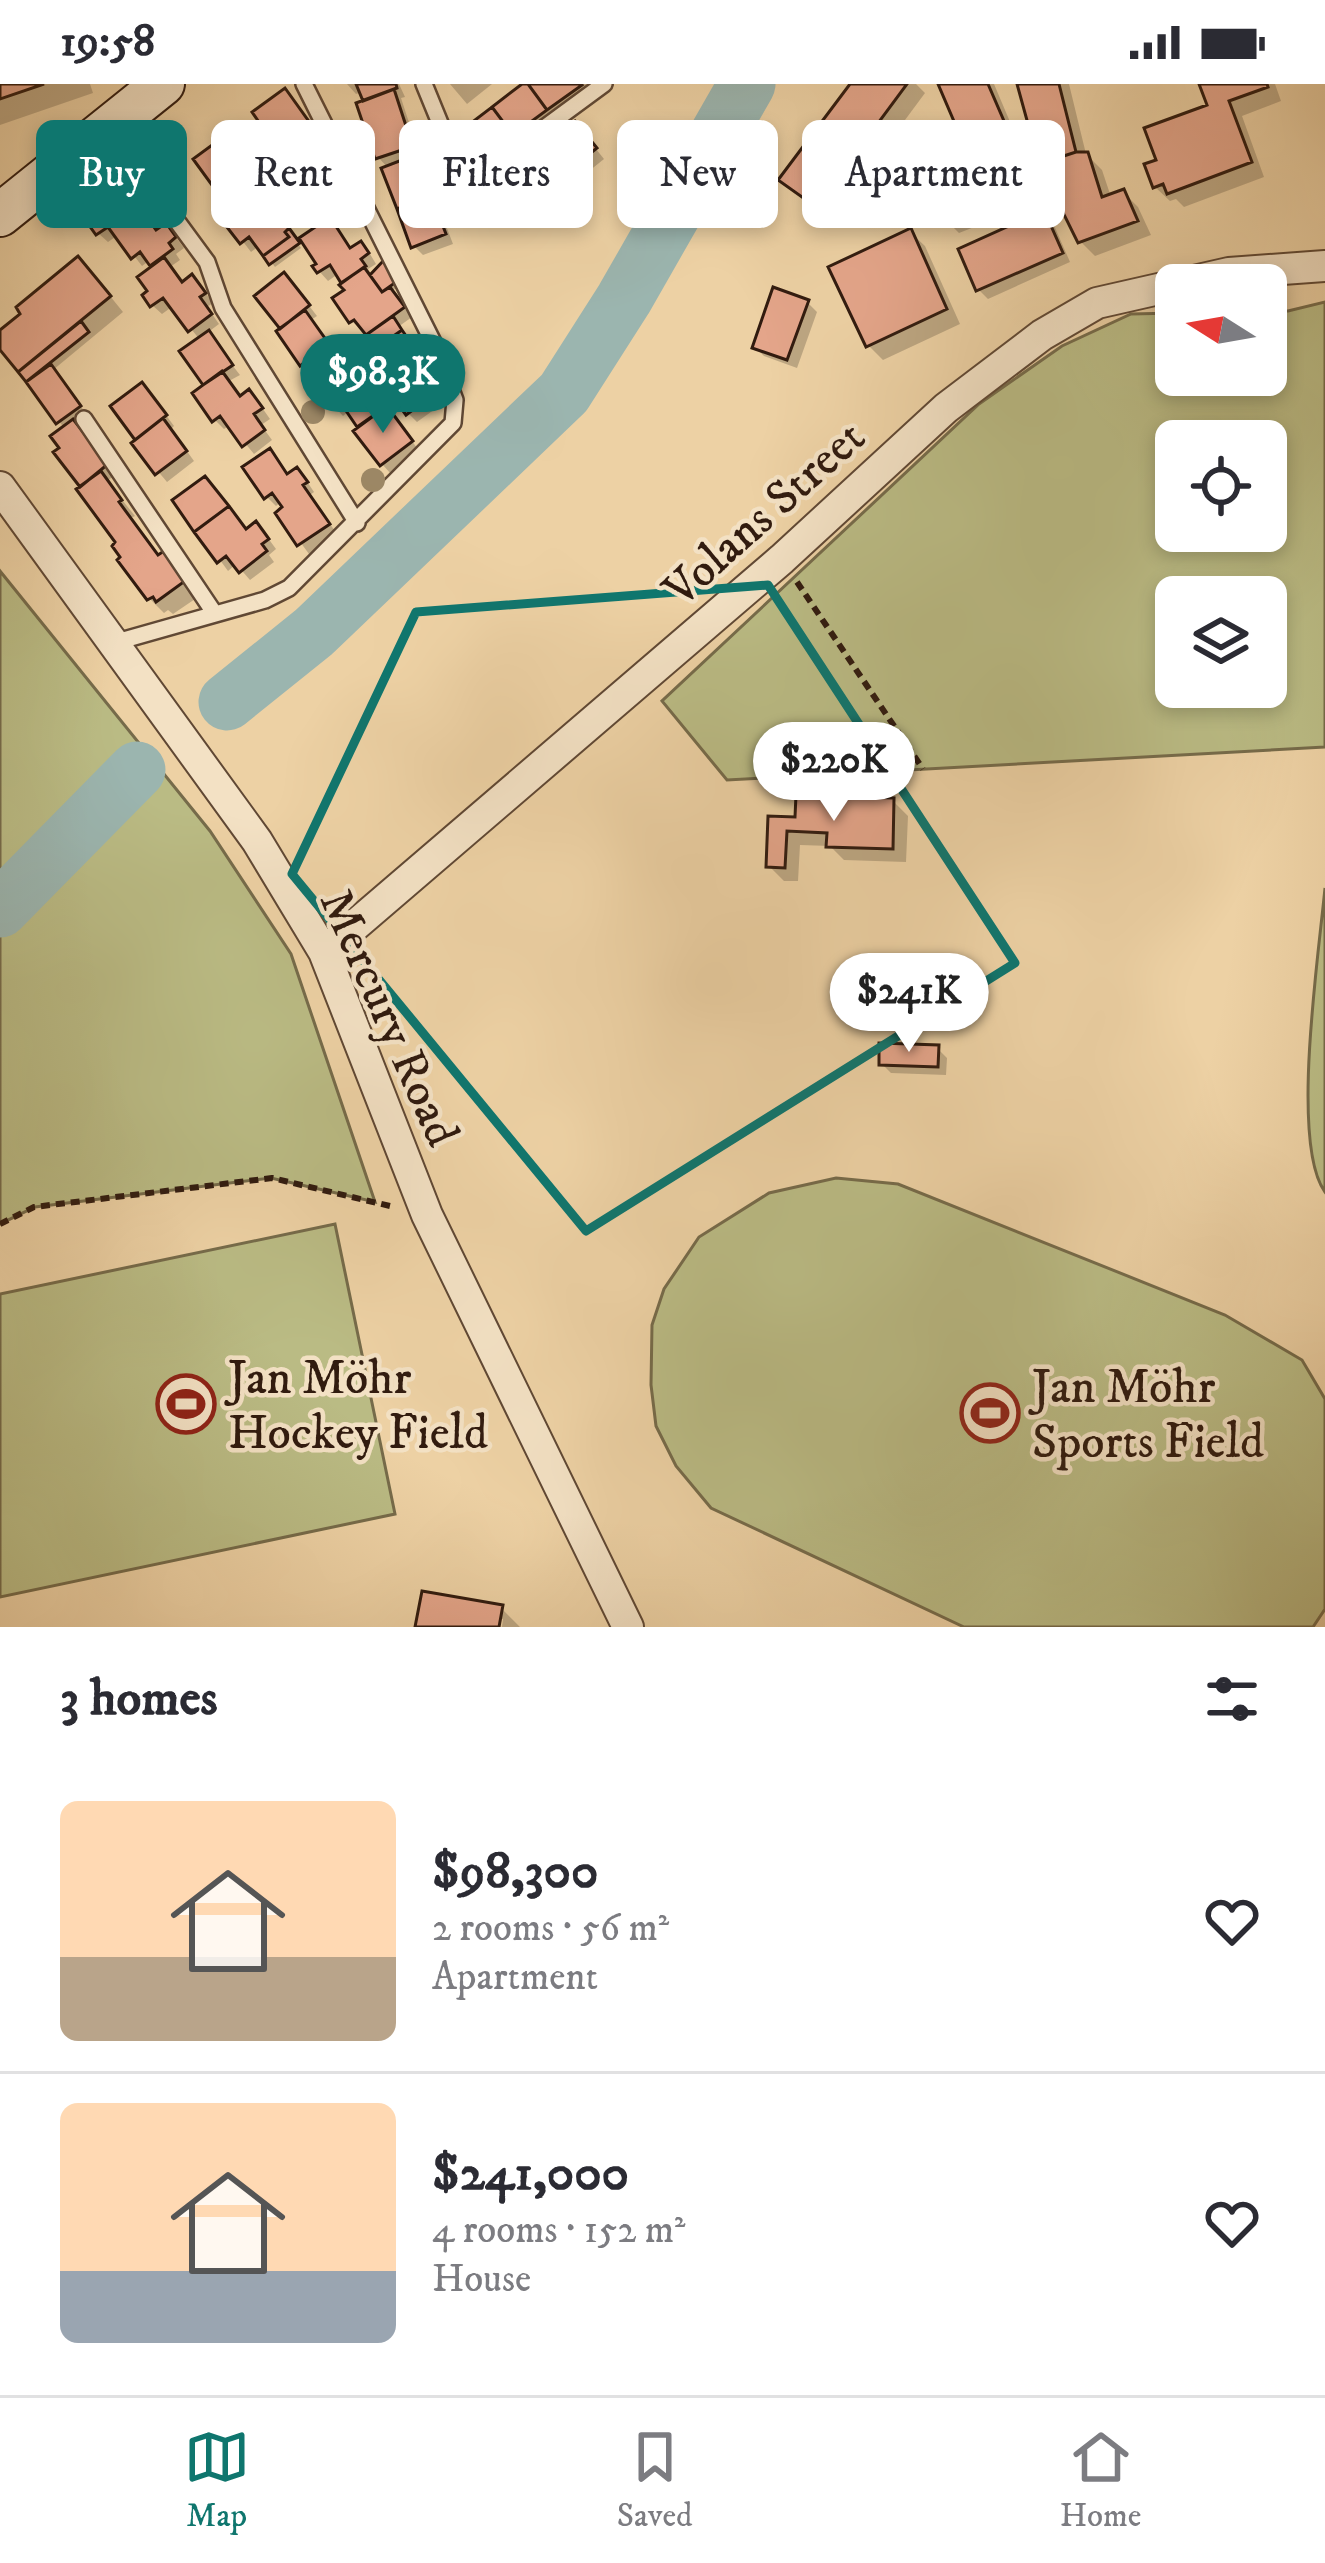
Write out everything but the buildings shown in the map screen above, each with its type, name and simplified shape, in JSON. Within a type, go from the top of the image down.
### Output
[{"type":"street","points":[[0,215],[163,84]]},
{"type":"street","name":"Volans Street","points":[[324,952],[782,559],[946,407],[1042,334],[1097,303],[1229,273],[1325,266]]},
{"type":"street","name":"Mercury Road","points":[[0,487],[257,841],[324,952],[427,1215],[628,1627]]},
{"type":"lane","points":[[113,643],[265,600],[289,587],[453,423],[454,400],[433,342],[304,84]]},
{"type":"lane","points":[[424,84],[460,172],[472,177],[604,84]]},
{"type":"lane","points":[[182,228],[207,262],[223,308],[357,523]]},
{"type":"lane","points":[[84,419],[215,614]]},
{"type":"path","points":[[782,559],[923,769]]},
{"type":"path","points":[[0,1223],[34,1207],[272,1178],[427,1215]]},
{"type":"highlighted area","points":[[768,585],[1015,963],[586,1231],[292,874],[416,612]]},
{"type":"green space","points":[[1325,302],[1325,747],[727,780],[662,701],[979,404],[1062,346],[1131,314],[1155,313],[1155,396],[1287,396],[1287,311]]},
{"type":"green space","points":[[0,571],[210,831],[291,954],[375,1202],[271,1178],[35,1207],[0,1224]]},
{"type":"green space","points":[[1325,888],[1325,1192],[1309,1133],[1308,1092]]},
{"type":"green space","name":"Jan Möhr Sports Field","points":[[836,1178],[898,1184],[1225,1315],[1302,1360],[1325,1399],[1325,1609],[1313,1627],[964,1627],[711,1508],[676,1466],[656,1426],[652,1325],[664,1289],[699,1237],[769,1193]]},
{"type":"green space","name":"Jan Möhr Hockey Field","points":[[335,1224],[395,1514],[0,1597],[0,1294]]},
{"type":"waterway","points":[[227,702],[314,632],[564,393],[624,299],[747,84]]},
{"type":"waterway","points":[[0,909],[137,770]]},
{"type":"place","name":"Jan Möhr Hockey Field","points":[[186,1404]]},
{"type":"place","name":"Jan Möhr Sports Field","points":[[990,1413]]}]
